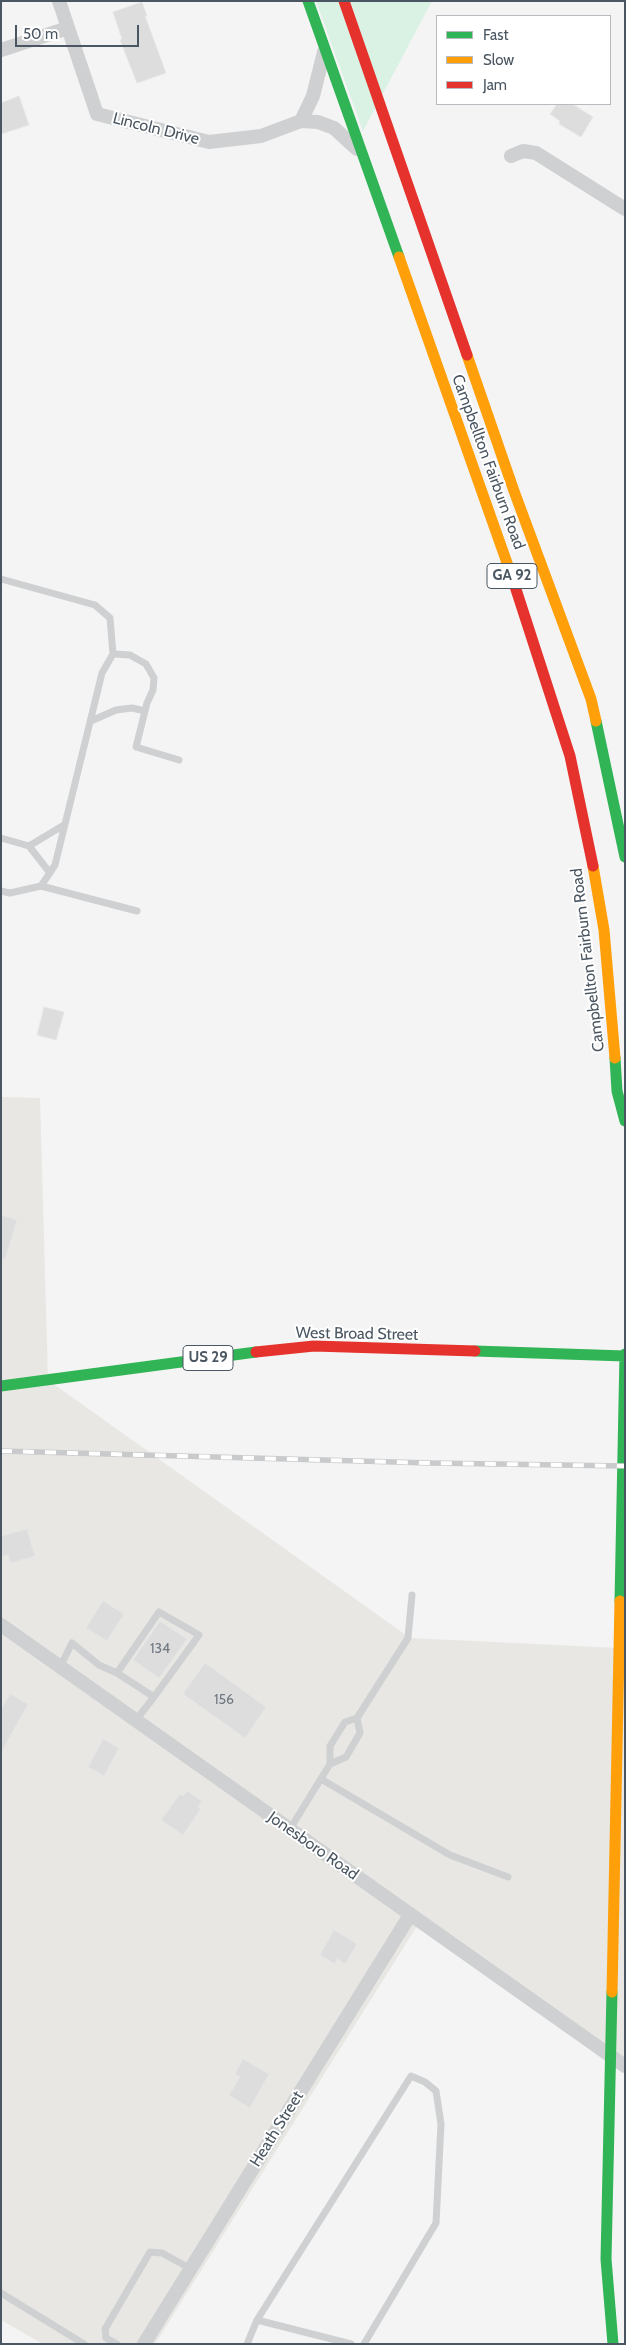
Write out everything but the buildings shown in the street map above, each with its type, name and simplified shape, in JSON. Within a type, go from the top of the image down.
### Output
[{"type":"main road","name":"Campbellton Fairburn Road","points":[[308,1],[530,629],[570,756],[586,824],[604,930],[612,1002],[617,1091],[625,1121]]},
{"type":"main road","name":"Campbellton Fairburn Road","points":[[344,1],[514,491],[591,699],[625,857]]},
{"type":"main road","name":"West Broad Street","points":[[1,1386],[204,1358],[314,1346],[625,1356]]},
{"type":"main road","points":[[614,2344],[606,2259],[625,1356]]},
{"type":"street","name":"Lincoln Drive","points":[[59,1],[97,114],[209,142],[261,136],[301,121],[318,122],[334,128],[361,154]]},
{"type":"street","points":[[1,50],[68,28]]},
{"type":"street","points":[[301,121],[313,96],[324,48]]},
{"type":"street","points":[[511,156],[523,151],[536,153],[625,208]]},
{"type":"street","name":"Jonesboro Road","points":[[1,1625],[625,2066]]},
{"type":"street","name":"Heath Street","points":[[144,2344],[410,1915]]},
{"type":"lane","points":[[1,579],[94,606],[110,618],[113,654],[102,673],[55,865],[41,886]]},
{"type":"lane","points":[[113,654],[130,655],[146,664],[154,678],[136,747],[178,760]]},
{"type":"lane","points":[[91,721],[116,710],[132,708],[145,710]]},
{"type":"lane","points":[[29,846],[64,825]]},
{"type":"lane","points":[[1,838],[29,846],[50,872]]},
{"type":"lane","points":[[1,891],[10,893],[41,886],[137,911]]},
{"type":"lane","points":[[290,1829],[330,1764],[330,1746],[345,1722],[357,1718],[408,1638],[412,1595]]},
{"type":"lane","points":[[117,1673],[159,1612],[199,1635],[136,1720]]},
{"type":"lane","points":[[60,1667],[72,1643],[99,1665],[117,1673],[154,1697]]},
{"type":"lane","points":[[330,1764],[346,1757],[360,1733],[357,1718]]},
{"type":"lane","points":[[321,1779],[450,1855],[508,1877]]},
{"type":"lane","points":[[247,2344],[257,2320],[411,2076],[425,2082],[436,2091],[441,2124],[436,2223],[364,2344]]},
{"type":"lane","points":[[117,2344],[106,2338],[104,2335],[105,2329],[150,2252],[162,2253],[191,2269]]},
{"type":"lane","points":[[1,2293],[84,2344]]},
{"type":"lane","points":[[257,2320],[351,2344]]},
{"type":"shaded area","points":[[1,1097],[40,1098],[48,1380],[410,1638],[619,1648],[625,1534],[625,2064],[417,1926],[155,2344],[43,2344],[1,2320]]},
{"type":"green space","points":[[316,1],[432,1],[363,131]]},
{"type":"railway","points":[[1,1451],[430,1463],[625,1466]]},
{"type":"traffic: fast","points":[[308,1],[399,257]]},
{"type":"traffic: fast","points":[[596,721],[625,857]]},
{"type":"traffic: fast","points":[[615,1058],[617,1091],[625,1121]]},
{"type":"traffic: fast","points":[[475,1351],[625,1356]]},
{"type":"traffic: fast","points":[[1,1386],[256,1352]]},
{"type":"traffic: fast","points":[[620,1601],[625,1354]]},
{"type":"traffic: fast","points":[[612,1992],[606,2259],[613,2344]]},
{"type":"traffic: slow","points":[[399,257],[512,577]]},
{"type":"traffic: slow","points":[[467,355],[514,491],[591,699],[596,721]]},
{"type":"traffic: slow","points":[[593,866],[604,930],[615,1058]]},
{"type":"traffic: slow","points":[[612,1992],[620,1601]]},
{"type":"traffic: jam","points":[[344,1],[467,355]]},
{"type":"traffic: jam","points":[[512,577],[570,756],[593,866]]},
{"type":"traffic: jam","points":[[256,1352],[314,1346],[475,1351]]}]
